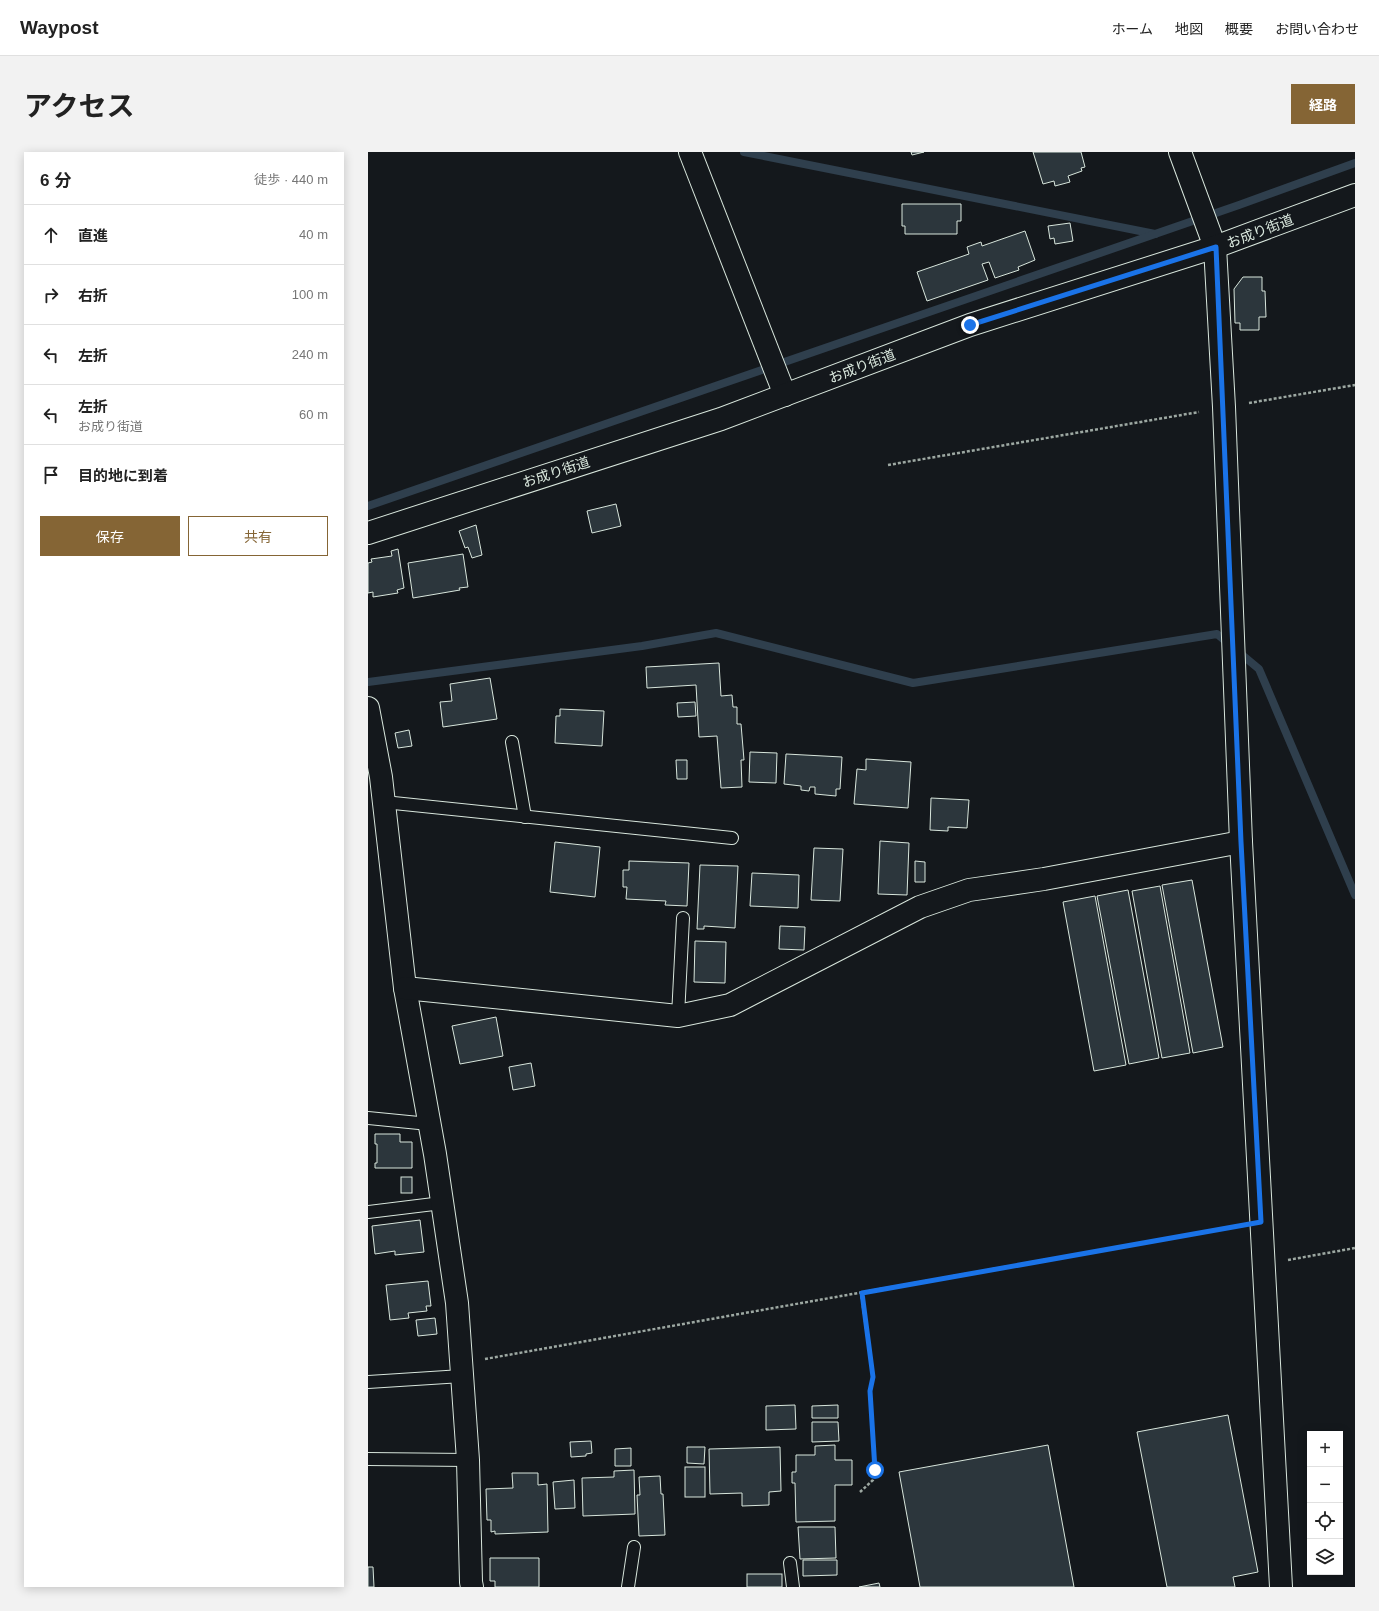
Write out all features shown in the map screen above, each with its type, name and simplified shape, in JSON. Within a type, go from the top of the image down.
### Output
[{"type":"street","points":[[690,152],[785,395]]},
{"type":"street","points":[[1180,152],[1216,247],[1224,407],[1241,842],[1281,1587]]},
{"type":"street","name":"お成り街道","points":[[368,533],[721,419],[970,325],[1216,247],[1355,195]]},
{"type":"street","points":[[368,708],[384,802],[405,988],[430,1124],[457,1303],[468,1460],[470,1582],[472,1587]]},
{"type":"street","points":[[405,988],[678,1016],[730,1005],[920,908],[969,890],[1044,879],[1241,842]]},
{"type":"lane","points":[[512,742],[526,817]]},
{"type":"lane","points":[[384,802],[732,838]]},
{"type":"lane","points":[[678,1016],[683,918]]},
{"type":"lane","points":[[368,1118],[430,1124]]},
{"type":"lane","points":[[368,1212],[442,1203]]},
{"type":"lane","points":[[368,1382],[462,1370]]},
{"type":"lane","points":[[368,1459],[468,1460]]},
{"type":"lane","points":[[628,1587],[634,1547]]},
{"type":"lane","points":[[790,1563],[793,1587]]},
{"type":"path","points":[[888,465],[1355,385]]},
{"type":"path","points":[[462,1370],[862,1293],[1261,1222]]},
{"type":"path","points":[[1264,1264],[1355,1248]]},
{"type":"path","points":[[860,1492],[873,1480],[875,1470],[870,1391],[873,1377],[862,1293]]},
{"type":"building","points":[[911,152],[924,152],[912,155]]},
{"type":"building","points":[[1033,152],[1081,152],[1085,167],[1081,168],[1082,171],[1068,176],[1070,182],[1055,186],[1054,181],[1043,184]]},
{"type":"building","points":[[902,204],[961,204],[961,221],[957,221],[957,234],[905,234],[905,226],[902,226]]},
{"type":"building","points":[[1070,223],[1073,241],[1055,244],[1054,238],[1050,239],[1048,226]]},
{"type":"building","points":[[1025,231],[1035,260],[1018,267],[1019,270],[995,278],[989,262],[982,264],[988,280],[927,301],[917,272],[969,254],[967,247],[981,242],[982,246]]},
{"type":"building","points":[[1243,277],[1262,277],[1262,291],[1265,291],[1266,317],[1259,317],[1259,330],[1240,330],[1240,323],[1235,323],[1234,289]]},
{"type":"building","points":[[616,504],[621,526],[592,533],[587,511]]},
{"type":"building","points":[[476,525],[482,555],[472,558],[468,547],[465,548],[459,531]]},
{"type":"building","points":[[398,549],[404,588],[397,590],[398,593],[373,597],[373,592],[368,593],[368,563],[372,562],[371,559],[392,556],[391,551]]},
{"type":"building","points":[[463,554],[468,587],[459,588],[460,590],[413,598],[408,563]]},
{"type":"building","points":[[719,663],[721,696],[732,695],[733,707],[737,707],[737,724],[741,724],[744,760],[741,760],[742,787],[721,788],[717,736],[699,737],[696,685],[647,688],[646,667]]},
{"type":"building","points":[[490,678],[497,719],[443,727],[440,702],[452,701],[450,684]]},
{"type":"building","points":[[695,702],[696,716],[678,717],[677,703]]},
{"type":"building","points":[[560,709],[604,711],[602,746],[555,743],[556,716],[560,716]]},
{"type":"building","points":[[409,730],[412,746],[398,748],[395,733]]},
{"type":"building","points":[[750,752],[777,753],[776,783],[749,782]]},
{"type":"building","points":[[786,754],[842,757],[840,789],[836,789],[836,796],[815,794],[815,787],[810,787],[809,791],[801,790],[801,786],[784,784]]},
{"type":"building","points":[[866,759],[911,762],[908,808],[854,804],[857,769],[866,770]]},
{"type":"building","points":[[676,760],[687,760],[687,779],[677,779]]},
{"type":"building","points":[[931,798],[969,800],[967,828],[948,827],[948,831],[930,830]]},
{"type":"building","points":[[880,841],[909,843],[907,895],[878,894]]},
{"type":"building","points":[[555,842],[600,847],[595,897],[550,892]]},
{"type":"building","points":[[814,848],[843,849],[840,901],[811,900]]},
{"type":"building","points":[[629,861],[689,863],[687,906],[665,905],[666,901],[626,899],[627,887],[623,887],[623,870],[629,870]]},
{"type":"building","points":[[915,861],[925,862],[925,882],[915,882]]},
{"type":"building","points":[[700,865],[738,866],[735,928],[704,926],[704,929],[697,929]]},
{"type":"building","points":[[752,873],[799,875],[798,908],[750,906]]},
{"type":"building","points":[[1192,880],[1223,1047],[1193,1053],[1162,885]]},
{"type":"building","points":[[1160,886],[1190,1053],[1162,1058],[1132,891]]},
{"type":"building","points":[[1128,890],[1159,1058],[1129,1064],[1097,896]]},
{"type":"building","points":[[1095,896],[1126,1065],[1094,1071],[1063,902]]},
{"type":"building","points":[[780,926],[805,927],[804,950],[779,949]]},
{"type":"building","points":[[695,941],[726,942],[725,983],[694,982]]},
{"type":"building","points":[[496,1017],[503,1056],[460,1064],[452,1026]]},
{"type":"building","points":[[531,1063],[535,1086],[513,1090],[509,1067]]},
{"type":"building","points":[[375,1134],[400,1134],[400,1142],[412,1142],[412,1168],[375,1168],[375,1163],[377,1163],[377,1144],[375,1144]]},
{"type":"building","points":[[401,1177],[412,1177],[412,1193],[401,1193]]},
{"type":"building","points":[[420,1220],[424,1252],[395,1255],[395,1251],[375,1254],[372,1226]]},
{"type":"building","points":[[428,1281],[431,1306],[426,1306],[427,1311],[408,1313],[409,1318],[390,1320],[386,1285]]},
{"type":"building","points":[[435,1318],[437,1334],[418,1336],[416,1320]]},
{"type":"building","points":[[795,1405],[796,1429],[766,1430],[766,1406]]},
{"type":"building","points":[[838,1405],[838,1418],[812,1418],[812,1406]]},
{"type":"building","points":[[1228,1415],[1258,1572],[1233,1577],[1235,1587],[1167,1587],[1137,1432]]},
{"type":"building","points":[[812,1422],[838,1422],[839,1441],[812,1442]]},
{"type":"building","points":[[591,1441],[592,1453],[586,1454],[586,1456],[571,1457],[570,1442]]},
{"type":"building","points":[[835,1445],[835,1460],[852,1460],[852,1485],[835,1485],[835,1521],[796,1522],[795,1483],[792,1483],[792,1472],[796,1472],[796,1455],[815,1455],[815,1446]]},
{"type":"building","points":[[1048,1445],[1074,1587],[920,1587],[899,1472]]},
{"type":"building","points":[[687,1447],[705,1447],[704,1464],[687,1463]]},
{"type":"building","points":[[780,1447],[781,1491],[769,1492],[769,1505],[742,1506],[742,1493],[710,1494],[709,1449]]},
{"type":"building","points":[[631,1448],[631,1466],[615,1466],[615,1449]]},
{"type":"building","points":[[685,1467],[705,1467],[705,1497],[685,1497]]},
{"type":"building","points":[[634,1470],[635,1514],[583,1516],[582,1478],[614,1477],[614,1471]]},
{"type":"building","points":[[512,1473],[538,1473],[538,1485],[547,1484],[548,1532],[495,1534],[495,1531],[491,1532],[491,1520],[487,1520],[486,1489],[513,1488]]},
{"type":"building","points":[[660,1476],[661,1494],[663,1494],[665,1535],[639,1536],[637,1495],[640,1495],[639,1477]]},
{"type":"building","points":[[574,1480],[575,1508],[555,1509],[553,1482]]},
{"type":"building","points":[[798,1527],[835,1527],[836,1558],[800,1559]]},
{"type":"building","points":[[490,1558],[539,1558],[539,1587],[495,1587],[495,1581],[490,1581]]},
{"type":"building","points":[[803,1560],[837,1560],[837,1575],[803,1576]]},
{"type":"building","points":[[368,1567],[373,1567],[374,1587],[368,1587]]},
{"type":"building","points":[[747,1574],[782,1574],[782,1587],[747,1587]]},
{"type":"building","points":[[879,1583],[880,1587],[859,1587]]},
{"type":"waterway","points":[[744,152],[1155,234]]},
{"type":"waterway","points":[[368,506],[1239,205],[1355,163]]},
{"type":"waterway","points":[[368,682],[642,646],[716,633],[913,683],[1217,634],[1259,669],[1355,895]]},
{"type":"route","points":[[875,1470],[870,1391],[873,1377],[862,1293],[1261,1222],[1241,842],[1224,407],[1216,247],[970,325]]}]
